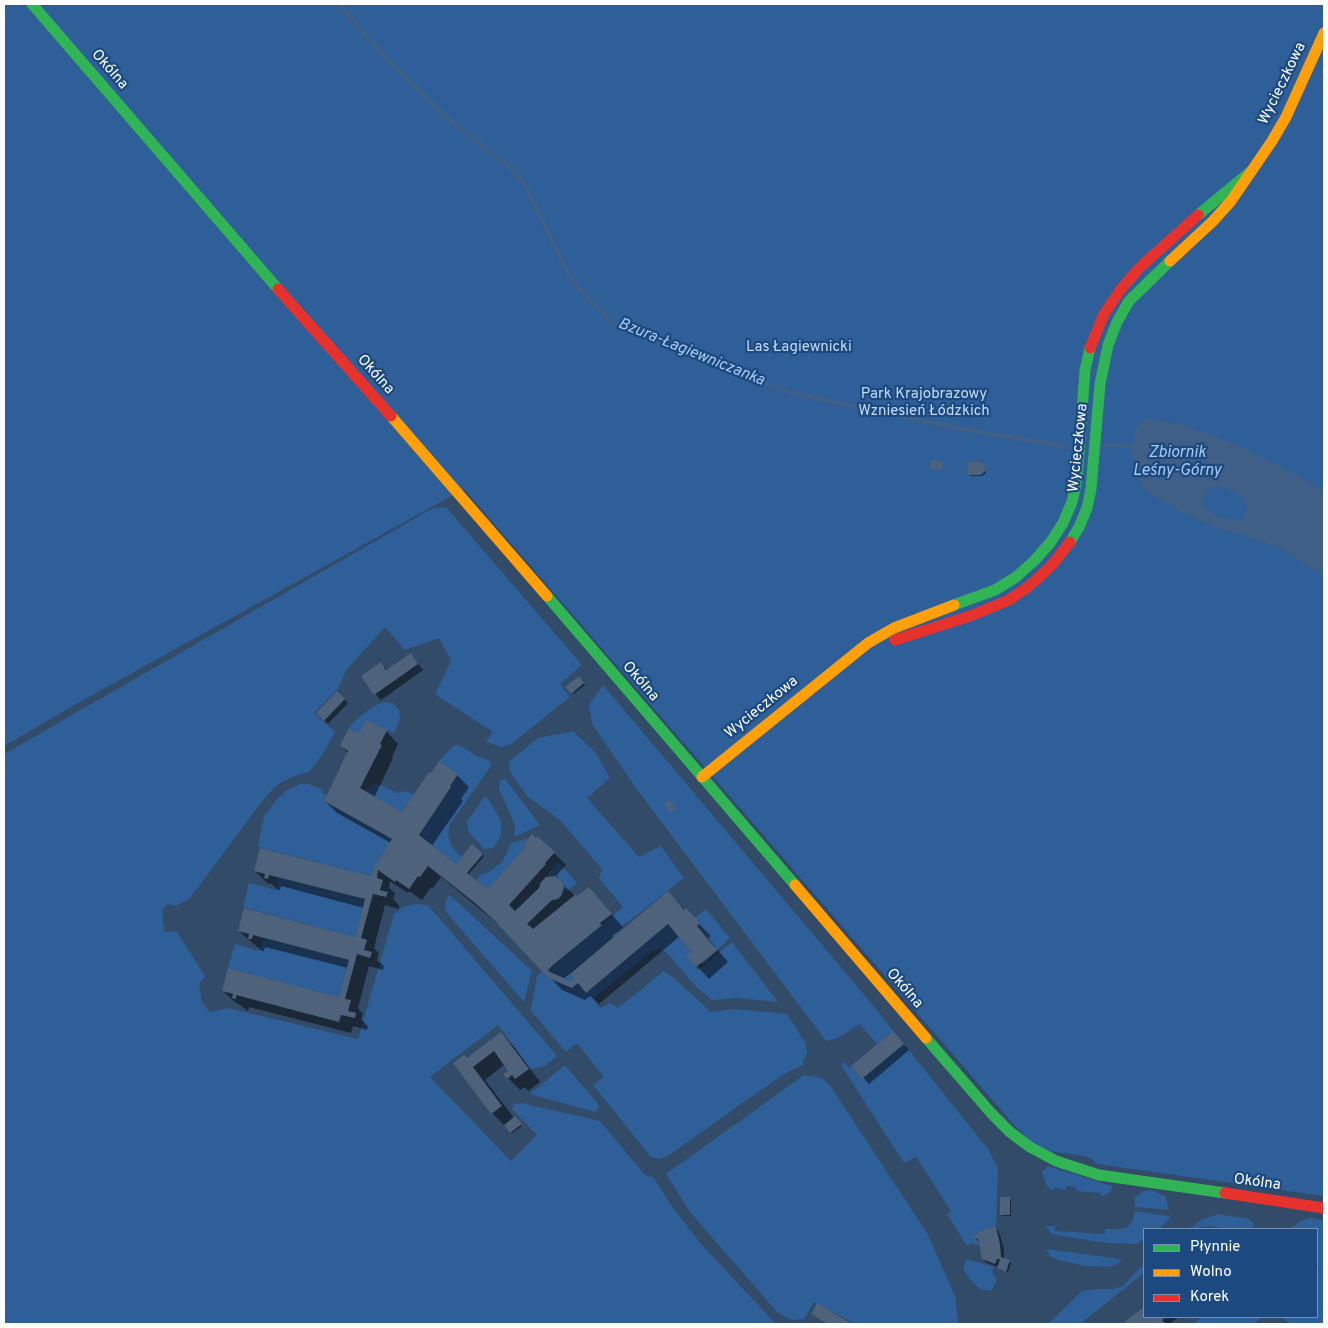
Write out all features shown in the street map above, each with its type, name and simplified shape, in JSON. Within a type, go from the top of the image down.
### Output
[{"type":"street","name":"Okólna","points":[[32,4],[266,275],[452,485],[1010,1132],[1030,1147],[1065,1164],[1099,1176],[1324,1208]]},
{"type":"street","name":"Wycieczkowa","points":[[842,665],[904,636],[970,616],[1009,600],[1029,586],[1051,566],[1066,548],[1079,527],[1089,498],[1094,470],[1100,384],[1108,345],[1117,322],[1129,301],[1225,208],[1272,142],[1286,117],[1324,33]]},
{"type":"street","name":"Wycieczkowa","points":[[702,776],[868,643],[894,628],[994,590],[1016,577],[1035,560],[1050,543],[1063,523],[1072,502],[1077,479],[1085,370],[1091,343],[1104,314],[1121,289],[1139,268],[1250,172]]},
{"type":"green space","name":"Las Łagiewnicki","points":[[4,4],[1324,4],[1324,1196],[1097,1164],[1092,1159],[1084,1156],[1040,1150],[1015,1126],[464,489],[4,746]]},
{"type":"green space","points":[[446,507],[582,665],[560,684],[570,697],[511,744],[502,747],[486,742],[493,732],[435,694],[451,661],[439,638],[405,650],[385,627],[347,669],[337,690],[314,713],[335,732],[322,755],[309,772],[292,777],[277,785],[263,800],[190,898],[176,906],[168,904],[162,910],[164,931],[177,932],[205,976],[199,984],[202,1002],[210,1012],[228,1008],[358,1039],[394,914],[403,907],[415,904],[428,905],[557,1056],[545,1066],[531,1069],[498,1025],[430,1077],[511,1161],[537,1135],[512,1109],[514,1104],[521,1103],[600,1121],[645,1175],[653,1177],[673,1208],[702,1245],[776,1324],[4,1324],[4,754],[433,508]]},
{"type":"green space","points":[[603,685],[882,1016],[893,1031],[877,1044],[860,1024],[838,1038],[826,1041],[636,788],[592,724],[589,705]]},
{"type":"green space","points":[[385,702],[393,703],[399,710],[400,719],[394,733],[387,730],[357,733],[348,729],[357,719],[374,706]]},
{"type":"green space","points":[[573,731],[596,753],[610,778],[587,798],[639,857],[661,846],[684,878],[616,931],[618,933],[570,973],[574,978],[571,981],[548,970],[623,907],[599,878],[602,869],[560,820],[527,796],[509,768],[510,761],[538,738]]},
{"type":"green space","points":[[458,745],[490,761],[491,766],[450,824],[448,834],[452,847],[461,857],[456,864],[419,835],[451,788],[450,786],[458,774],[439,761],[453,746]]},
{"type":"green space","points":[[505,779],[540,825],[514,837],[515,825],[499,789],[500,780]]},
{"type":"green space","points":[[375,783],[398,793],[407,791],[414,794],[402,812],[365,791]]},
{"type":"green space","points":[[301,784],[308,784],[323,790],[322,793],[326,795],[324,801],[392,839],[373,868],[371,876],[258,847],[264,816],[276,800],[287,790]]},
{"type":"green space","points":[[484,797],[487,797],[501,821],[501,836],[493,848],[484,849],[468,831],[467,822]]},
{"type":"green space","points":[[528,838],[523,844],[525,847],[488,889],[476,880],[481,874],[489,872],[503,861],[511,843]]},
{"type":"green space","points":[[558,862],[577,883],[561,896],[564,887],[562,882],[555,876],[544,878]]},
{"type":"green space","points":[[279,877],[365,899],[355,937],[243,907],[249,883],[276,890]]},
{"type":"green space","points":[[448,896],[451,896],[532,971],[524,1002],[446,912],[445,904]]},
{"type":"green space","points":[[706,909],[730,938],[717,950],[697,926],[700,923],[695,918]]},
{"type":"green space","points":[[668,924],[691,952],[687,956],[698,970],[732,942],[778,1002],[737,998],[712,1000],[698,989],[668,954],[661,949],[652,951],[593,999],[600,1008],[610,1003],[618,1008],[664,971],[711,1012],[734,1009],[787,1014],[806,1044],[807,1053],[803,1065],[786,1073],[668,1156],[659,1159],[651,1157],[593,1085],[604,1077],[577,1043],[566,1052],[531,1011],[537,976],[542,971],[548,978],[572,988],[578,983],[586,993]]},
{"type":"green space","points":[[264,938],[349,960],[339,997],[228,968],[235,944],[259,951]]},
{"type":"green space","points":[[904,1044],[988,1149],[998,1169],[996,1227],[984,1229],[978,1239],[979,1246],[972,1243],[967,1246],[947,1214],[951,1211],[916,1157],[904,1163],[841,1065],[845,1062],[849,1068],[851,1066],[862,1079]]},
{"type":"green space","points":[[565,1065],[599,1105],[595,1112],[530,1094]]},
{"type":"green space","points":[[804,1075],[821,1078],[830,1085],[927,1233],[955,1296],[957,1324],[855,1324],[814,1302],[804,1319],[791,1320],[777,1312],[690,1212],[666,1174]]},
{"type":"green space","points":[[1048,1166],[1112,1186],[1111,1192],[1101,1197],[1101,1193],[1076,1191],[1076,1187],[1066,1186],[1066,1190],[1055,1187],[1054,1191],[1048,1188],[1042,1172]]},
{"type":"green space","points":[[1152,1190],[1166,1197],[1169,1210],[1135,1207],[1135,1197],[1143,1191]]},
{"type":"green space","points":[[1135,1211],[1169,1216],[1170,1218],[1160,1228],[1143,1228],[1143,1240],[1136,1244],[1107,1243],[1067,1237],[1052,1234],[1046,1227],[1055,1226],[1055,1231],[1105,1234],[1105,1229],[1123,1229],[1128,1227],[1133,1220]]},
{"type":"green space","points":[[1218,1214],[1249,1219],[1255,1226],[1252,1228],[1209,1226],[1190,1228],[1201,1220]]},
{"type":"green space","points":[[1311,1218],[1324,1220],[1324,1324],[1290,1324],[1283,1318],[1318,1318],[1318,1272],[1320,1270],[1318,1269],[1318,1228],[1290,1228],[1302,1220]]},
{"type":"green space","points":[[1046,1249],[1121,1259],[1119,1263],[1110,1267],[1086,1266],[1058,1260],[1050,1256]]},
{"type":"green space","points":[[966,1259],[994,1267],[992,1272],[997,1280],[991,1291],[980,1289],[969,1278],[963,1269]]},
{"type":"green space","points":[[1143,1266],[1143,1274],[1080,1324],[1050,1324],[1082,1291],[1112,1289],[1123,1286]]},
{"type":"green space","points":[[1201,1318],[1260,1319],[1252,1324],[1193,1324]]},
{"type":"water","name":"Zbiornik Leśny-Górny","points":[[1145,418],[1188,426],[1237,445],[1324,490],[1324,577],[1291,554],[1263,541],[1218,528],[1184,514],[1142,488],[1131,453],[1135,429]],"holes":[[[1218,484],[1243,497],[1247,510],[1242,519],[1233,520],[1216,516],[1202,505],[1206,492]]]},
{"type":"building","points":[[931,460],[943,462],[942,470],[930,469]]},
{"type":"building","points":[[968,462],[980,462],[985,465],[985,471],[981,475],[968,475]]},
{"type":"building","points":[[411,653],[418,664],[374,695],[361,676],[381,662],[386,670]]},
{"type":"building","points":[[579,676],[584,683],[571,694],[565,687]]},
{"type":"building","points":[[337,691],[345,699],[324,721],[316,713]]},
{"type":"building","points":[[366,720],[387,730],[380,744],[382,745],[360,788],[402,812],[429,772],[431,773],[439,761],[458,774],[419,835],[456,864],[472,844],[483,854],[467,873],[488,889],[525,847],[523,845],[532,834],[536,838],[537,836],[555,852],[509,905],[515,911],[539,888],[541,882],[546,877],[555,876],[562,882],[564,887],[561,896],[558,899],[552,900],[527,924],[533,929],[576,894],[577,896],[589,887],[612,914],[600,923],[602,925],[553,965],[548,970],[550,972],[571,981],[574,978],[570,974],[668,891],[684,910],[686,908],[700,923],[697,926],[717,950],[696,967],[686,956],[691,952],[668,924],[586,993],[578,983],[572,988],[548,978],[495,921],[428,866],[409,889],[378,870],[377,878],[383,880],[380,890],[388,892],[386,897],[373,894],[361,938],[367,940],[364,950],[372,952],[370,958],[357,954],[345,999],[351,1000],[348,1011],[356,1013],[355,1018],[341,1015],[339,1022],[236,995],[236,999],[232,998],[233,994],[222,991],[228,968],[339,997],[349,960],[253,935],[252,939],[248,939],[249,934],[238,931],[244,908],[355,937],[365,899],[269,875],[268,879],[264,878],[265,874],[254,871],[260,848],[371,876],[373,868],[392,839],[324,801],[348,751],[340,746],[348,729],[359,733]]},
{"type":"building","points":[[669,800],[676,809],[671,813],[664,804]]},
{"type":"building","points":[[893,1031],[904,1044],[862,1079],[851,1066]]},
{"type":"building","points":[[501,1032],[529,1069],[515,1079],[512,1075],[507,1079],[503,1074],[508,1071],[494,1051],[473,1067],[502,1106],[491,1114],[453,1063],[464,1055],[467,1058]]},
{"type":"building","points":[[515,1116],[522,1124],[510,1133],[504,1125]]},
{"type":"building","points":[[1000,1197],[1010,1197],[1010,1215],[1000,1215]]},
{"type":"building","points":[[996,1227],[1001,1257],[1010,1260],[1006,1272],[997,1268],[1000,1259],[997,1259],[995,1264],[982,1259],[978,1239],[974,1239],[973,1236],[984,1229]]},
{"type":"building","points":[[817,1303],[852,1324],[828,1324],[811,1314]]},
{"type":"building","points":[[1143,1308],[1143,1318],[1165,1318],[1162,1320],[1166,1324],[1122,1324]]},
{"type":"waterway","name":"Bzura-Łagiewniczanka","points":[[339,4],[384,56],[446,117],[517,173],[526,187],[569,275],[584,294],[613,323],[792,393],[957,428],[1067,447]]},
{"type":"waterway","name":"Bzura-Łagiewniczanka","points":[[1106,445],[1137,446]]},
{"type":"traffic: fast","points":[[32,4],[278,289]]},
{"type":"traffic: fast","points":[[1198,215],[1250,172]]},
{"type":"traffic: fast","points":[[1070,542],[1087,508],[1091,489],[1100,384],[1108,345],[1117,322],[1129,301],[1170,261]]},
{"type":"traffic: fast","points":[[954,605],[995,590],[1016,577],[1050,543],[1063,523],[1072,502],[1077,479],[1085,370],[1090,348]]},
{"type":"traffic: fast","points":[[547,596],[795,885]]},
{"type":"traffic: fast","points":[[926,1038],[991,1113],[1010,1132],[1030,1147],[1056,1161],[1099,1175],[1225,1193]]},
{"type":"traffic: slow","points":[[1170,261],[1213,221],[1231,201],[1272,141],[1286,117],[1324,33]]},
{"type":"traffic: slow","points":[[391,416],[547,596]]},
{"type":"traffic: slow","points":[[702,777],[868,643],[894,628],[954,605]]},
{"type":"traffic: slow","points":[[795,885],[926,1038]]},
{"type":"traffic: jam","points":[[1090,348],[1104,314],[1121,289],[1139,268],[1198,215]]},
{"type":"traffic: jam","points":[[278,289],[391,416]]},
{"type":"traffic: jam","points":[[895,640],[970,616],[1009,600],[1029,586],[1051,566],[1070,542]]},
{"type":"traffic: jam","points":[[1225,1193],[1324,1208]]},
{"type":"park label","name":"Park Krajobrazowy Wzniesień Łódzkich","points":[[924,404]]}]
